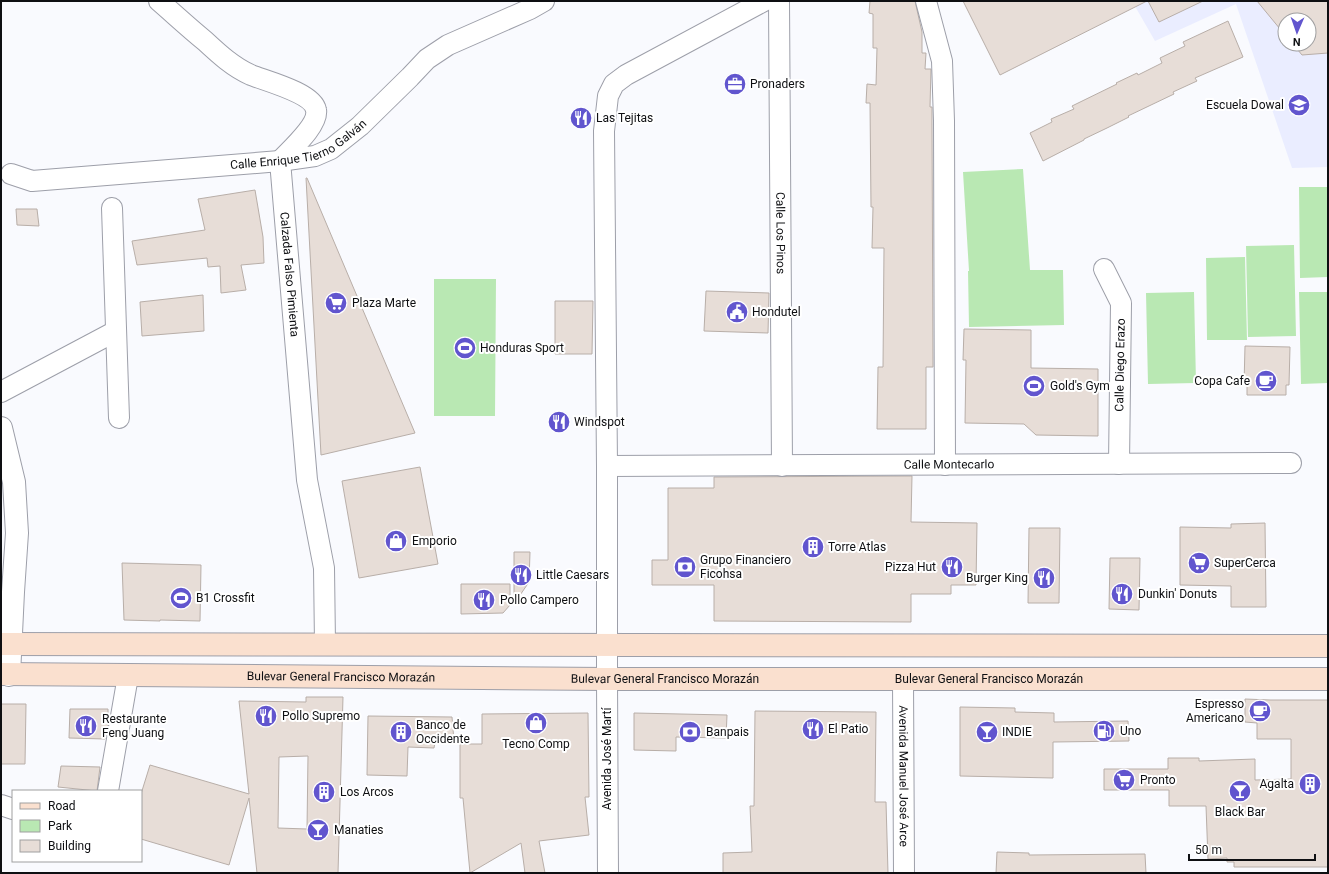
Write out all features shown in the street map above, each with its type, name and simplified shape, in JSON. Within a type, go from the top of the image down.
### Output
[{"type":"main road","points":[[6,644],[1328,646]]},
{"type":"main road","name":"Bulevar General Francisco Morazán","points":[[5,674],[607,679],[1328,679]]},
{"type":"street","points":[[159,1],[238,68],[297,92],[314,104],[316,117],[312,125],[280,161]]},
{"type":"street","name":"Calle Enrique Tierno Galván","points":[[11,174],[32,181],[280,161],[315,156],[331,149],[360,126],[427,59],[448,45],[544,1]]},
{"type":"street","name":"Avenida José Martí","points":[[608,873],[604,131],[608,96],[614,84],[626,75],[764,1]]},
{"type":"street","name":"Calle Los Pinos","points":[[779,1],[782,466]]},
{"type":"street","points":[[926,1],[942,61],[944,121],[945,465]]},
{"type":"street","name":"Calzada Falso Pimienta","points":[[280,161],[306,480],[324,568],[325,644]]},
{"type":"street","points":[[112,208],[119,418]]},
{"type":"street","name":"Calle Diego Erazo","points":[[1104,269],[1121,304],[1119,464]]},
{"type":"street","points":[[1,392],[116,331]]},
{"type":"street","points":[[1,428],[14,482],[17,533],[13,592],[6,644],[5,674]]},
{"type":"street","name":"Calle Montecarlo","points":[[607,466],[1291,463]]},
{"type":"street","points":[[108,790],[128,676]]},
{"type":"street","name":"Avenida Manuel José Arce","points":[[903,679],[904,873]]},
{"type":"street","points":[[1,805],[12,809]]},
{"type":"shaded area","name":"Escuela Dowal","points":[[1132,1],[1328,1],[1328,167],[1292,168],[1236,4],[1155,41]]},
{"type":"green space","points":[[1023,169],[1030,270],[1063,270],[1064,325],[969,327],[969,271],[963,172]]},
{"type":"green space","points":[[1299,187],[1328,187],[1328,277],[1300,278]]},
{"type":"green space","points":[[1294,245],[1296,336],[1248,337],[1246,246]]},
{"type":"green space","points":[[1245,257],[1247,340],[1207,340],[1206,258]]},
{"type":"green space","name":"Honduras Sport","points":[[434,279],[496,279],[495,416],[434,416]]},
{"type":"green space","points":[[1194,292],[1196,383],[1148,384],[1146,293]]},
{"type":"green space","points":[[1299,292],[1328,292],[1328,383],[1301,384]]},
{"type":"building","points":[[870,1],[915,1],[922,32],[922,53],[926,53],[925,69],[931,69],[930,107],[932,107],[933,367],[926,367],[926,429],[877,429],[878,367],[883,367],[884,248],[872,248],[873,207],[871,207],[870,103],[866,103],[867,84],[876,85],[877,48],[873,48],[873,14],[869,13]]},
{"type":"building","points":[[963,1],[1147,1],[1000,75]]},
{"type":"building","points":[[1148,1],[1203,1],[1159,22]]},
{"type":"building","points":[[1257,1],[1328,1],[1328,53],[1302,55],[1300,52],[1317,52],[1317,12],[1277,12],[1277,25]]},
{"type":"building","points":[[1228,21],[1243,57],[1195,78],[1197,81],[1173,92],[1174,94],[1128,116],[1129,117],[1043,161],[1030,133],[1052,122],[1051,119],[1074,109],[1072,106],[1117,84],[1116,83],[1137,73],[1138,75],[1162,63],[1160,58],[1185,46],[1183,42]]},
{"type":"building","name":"Plaza Marte","points":[[306,178],[415,433],[321,455]]},
{"type":"building","points":[[255,190],[263,237],[264,263],[241,265],[246,290],[221,293],[220,266],[208,267],[207,258],[137,265],[132,241],[205,230],[198,199]]},
{"type":"building","points":[[16,209],[37,209],[39,226],[17,225]]},
{"type":"building","name":"Hondutel","points":[[706,291],[769,293],[768,333],[704,331]]},
{"type":"building","points":[[203,295],[204,331],[142,336],[140,302]]},
{"type":"building","points":[[555,301],[593,301],[592,354],[555,354]]},
{"type":"building","points":[[964,329],[1031,330],[1031,368],[1098,369],[1098,436],[1036,435],[1024,424],[965,423],[966,360],[963,360]]},
{"type":"building","points":[[1245,346],[1290,347],[1289,385],[1286,385],[1286,395],[1247,395],[1247,385],[1244,385]]},
{"type":"building","points":[[420,467],[438,564],[359,578],[342,481]]},
{"type":"building","name":"Torre Atlas","points":[[912,476],[911,522],[977,523],[976,585],[951,585],[951,594],[911,594],[911,622],[714,621],[714,585],[652,585],[652,560],[668,560],[668,488],[714,488],[714,477]]},
{"type":"building","points":[[1265,523],[1266,607],[1231,607],[1231,586],[1180,585],[1180,527],[1231,528],[1231,524]]},
{"type":"building","points":[[1029,528],[1060,528],[1059,603],[1028,603]]},
{"type":"building","points":[[514,552],[530,552],[529,582],[514,604]]},
{"type":"building","points":[[1110,558],[1140,558],[1139,610],[1109,609]]},
{"type":"building","points":[[122,563],[201,565],[200,621],[124,620]]},
{"type":"building","points":[[461,584],[510,584],[510,605],[503,613],[461,614]]},
{"type":"building","name":"Los Arcos","points":[[306,697],[343,697],[338,873],[257,873],[249,798],[229,865],[142,839],[142,791],[150,765],[249,794],[239,701],[306,702]],"holes":[[[308,756],[307,829],[278,828],[279,757]]]},
{"type":"building","points":[[1245,699],[1328,700],[1328,867],[1234,867],[1234,862],[1227,862],[1227,858],[1208,859],[1206,806],[1169,806],[1169,790],[1104,790],[1104,769],[1168,769],[1168,758],[1199,758],[1199,761],[1255,759],[1255,780],[1291,779],[1291,739],[1257,739],[1257,723],[1245,722]]},
{"type":"building","points":[[1,704],[26,704],[25,764],[1,764]]},
{"type":"building","points":[[960,707],[1015,708],[1015,712],[1054,713],[1054,722],[1128,721],[1129,741],[1053,742],[1053,778],[960,776]]},
{"type":"building","points":[[70,709],[108,709],[108,726],[105,739],[69,738]]},
{"type":"building","points":[[755,711],[876,712],[875,802],[886,802],[888,873],[723,873],[723,853],[752,852],[750,806],[754,806]]},
{"type":"building","points":[[588,713],[589,797],[585,797],[589,835],[539,841],[545,873],[525,873],[521,843],[470,873],[463,798],[460,798],[460,744],[482,744],[482,714]]},
{"type":"building","points":[[634,713],[727,715],[726,738],[676,737],[676,751],[634,750]]},
{"type":"building","name":"Banco de Occidente","points":[[368,716],[452,717],[454,741],[435,742],[434,748],[408,747],[407,776],[367,775]]},
{"type":"building","points":[[61,766],[100,767],[97,790],[58,787]]},
{"type":"building","points":[[997,852],[1029,853],[1029,855],[1145,854],[1146,873],[996,873]]},
{"type":"place","name":"Pronaders","points":[[735,84]]},
{"type":"place","name":"Escuela Dowal","points":[[1299,105]]},
{"type":"place","name":"Las Tejitas","points":[[581,118]]},
{"type":"place","name":"Plaza Marte","points":[[336,303]]},
{"type":"place","name":"Hondutel","points":[[737,312]]},
{"type":"place","name":"Honduras Sport","points":[[465,348]]},
{"type":"place","name":"Copa Cafe","points":[[1266,381]]},
{"type":"place","name":"Gold's Gym","points":[[1034,386]]},
{"type":"place","name":"Windspot","points":[[559,422]]},
{"type":"place","name":"Emporio","points":[[396,541]]},
{"type":"place","name":"Torre Atlas","points":[[813,547]]},
{"type":"place","name":"SuperCerca","points":[[1199,563]]},
{"type":"place","name":"Grupo Financiero Ficohsa","points":[[685,567]]},
{"type":"place","name":"Pizza Hut","points":[[952,567]]},
{"type":"place","name":"Little Caesars","points":[[521,575]]},
{"type":"place","name":"Burger King","points":[[1044,578]]},
{"type":"place","name":"Dunkin' Donuts","points":[[1122,594]]},
{"type":"place","name":"B1 Crossfit","points":[[181,598]]},
{"type":"place","name":"Pollo Campero","points":[[484,600]]},
{"type":"place","name":"Espresso Americano","points":[[1260,711]]},
{"type":"place","name":"Pollo Supremo","points":[[266,716]]},
{"type":"place","name":"Tecno Comp","points":[[536,723]]},
{"type":"place","name":"Restaurante Feng Juang","points":[[86,726]]},
{"type":"place","name":"El Patio","points":[[813,729]]},
{"type":"place","name":"Uno","points":[[1104,731]]},
{"type":"place","name":"Banco de Occidente","points":[[401,732]]},
{"type":"place","name":"Banpais","points":[[690,732]]},
{"type":"place","name":"INDIE","points":[[987,732]]},
{"type":"place","name":"Pronto","points":[[1124,780]]},
{"type":"place","name":"Agalta","points":[[1310,784]]},
{"type":"place","name":"Black Bar","points":[[1240,791]]},
{"type":"place","name":"Los Arcos","points":[[324,792]]},
{"type":"place","name":"Manaties","points":[[318,830]]}]
